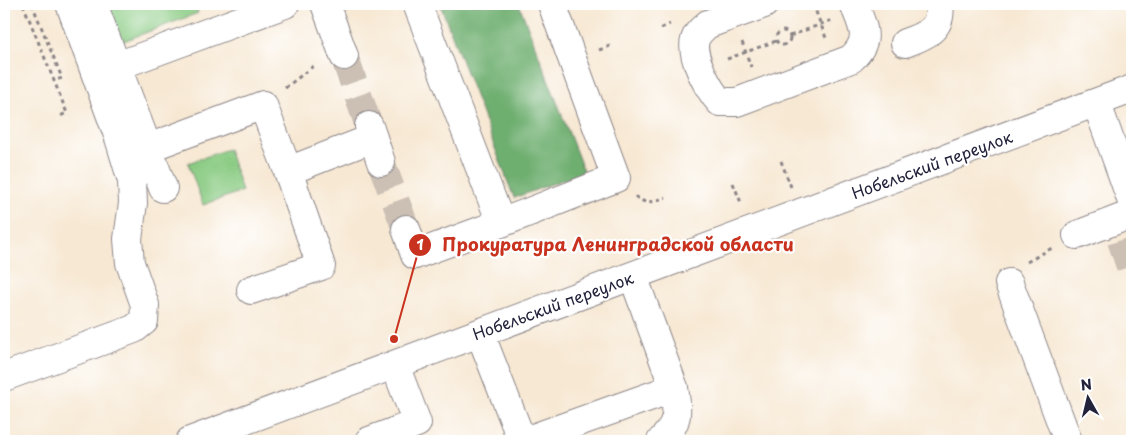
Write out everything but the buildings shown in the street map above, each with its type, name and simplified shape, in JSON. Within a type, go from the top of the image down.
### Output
[{"type":"street","points":[[4,377],[134,329],[144,321],[145,306],[130,263],[128,239],[133,203],[132,181],[119,138],[70,4]]},
{"type":"street","points":[[93,4],[163,188]]},
{"type":"street","points":[[117,66],[285,4]]},
{"type":"street","points":[[325,4],[344,56]]},
{"type":"street","points":[[417,4],[501,222]]},
{"type":"street","points":[[406,229],[415,255],[616,178],[552,4]]},
{"type":"street","points":[[764,4],[708,24],[700,30],[695,40],[695,51],[709,90],[720,102],[737,102],[851,59],[862,48],[864,32],[855,7]]},
{"type":"street","points":[[905,43],[926,35],[935,28],[940,17],[939,4]]},
{"type":"street","points":[[1077,235],[1125,219],[1113,97]]},
{"type":"street","name":"Нобельский переулок","points":[[190,441],[250,431],[395,366],[480,333],[1113,97]]},
{"type":"street","points":[[148,148],[263,105],[321,266],[251,290]]},
{"type":"street","points":[[288,171],[374,142]]},
{"type":"street","points":[[633,276],[674,388],[677,407],[673,429],[661,441]]},
{"type":"street","points":[[1009,282],[1068,441]]},
{"type":"street","points":[[480,333],[524,441],[674,388]]},
{"type":"street","points":[[369,441],[420,432],[395,366]]},
{"type":"path","points":[[24,4],[67,114],[60,116]]},
{"type":"path","points":[[32,4],[62,78],[54,81]]},
{"type":"path","points":[[813,4],[836,65]]},
{"type":"path","points":[[790,36],[821,24],[855,7]]},
{"type":"path","points":[[732,16],[761,93]]},
{"type":"path","points":[[780,31],[786,31],[790,36],[790,41],[786,46],[780,46],[776,41],[776,35],[780,31]]},
{"type":"path","points":[[701,69],[776,41]]},
{"type":"path","points":[[263,105],[316,65],[316,56]]},
{"type":"path","points":[[781,161],[792,191]]},
{"type":"path","points":[[733,183],[744,211]]},
{"type":"path","points":[[1009,282],[1029,260],[1077,235]]},
{"type":"green space","points":[[101,4],[195,4],[198,13],[121,42]]},
{"type":"green space","points":[[440,4],[519,4],[584,172],[514,198]]},
{"type":"green space","points":[[228,149],[242,191],[203,205],[188,163]]},
{"type":"tunnel","points":[[344,56],[369,126]]},
{"type":"tunnel","points":[[381,162],[406,229]]},
{"type":"tunnel","points":[[1121,240],[1132,272]]},
{"type":"place","name":"Прокуратура Ленинградской области","points":[[394,339]]}]
